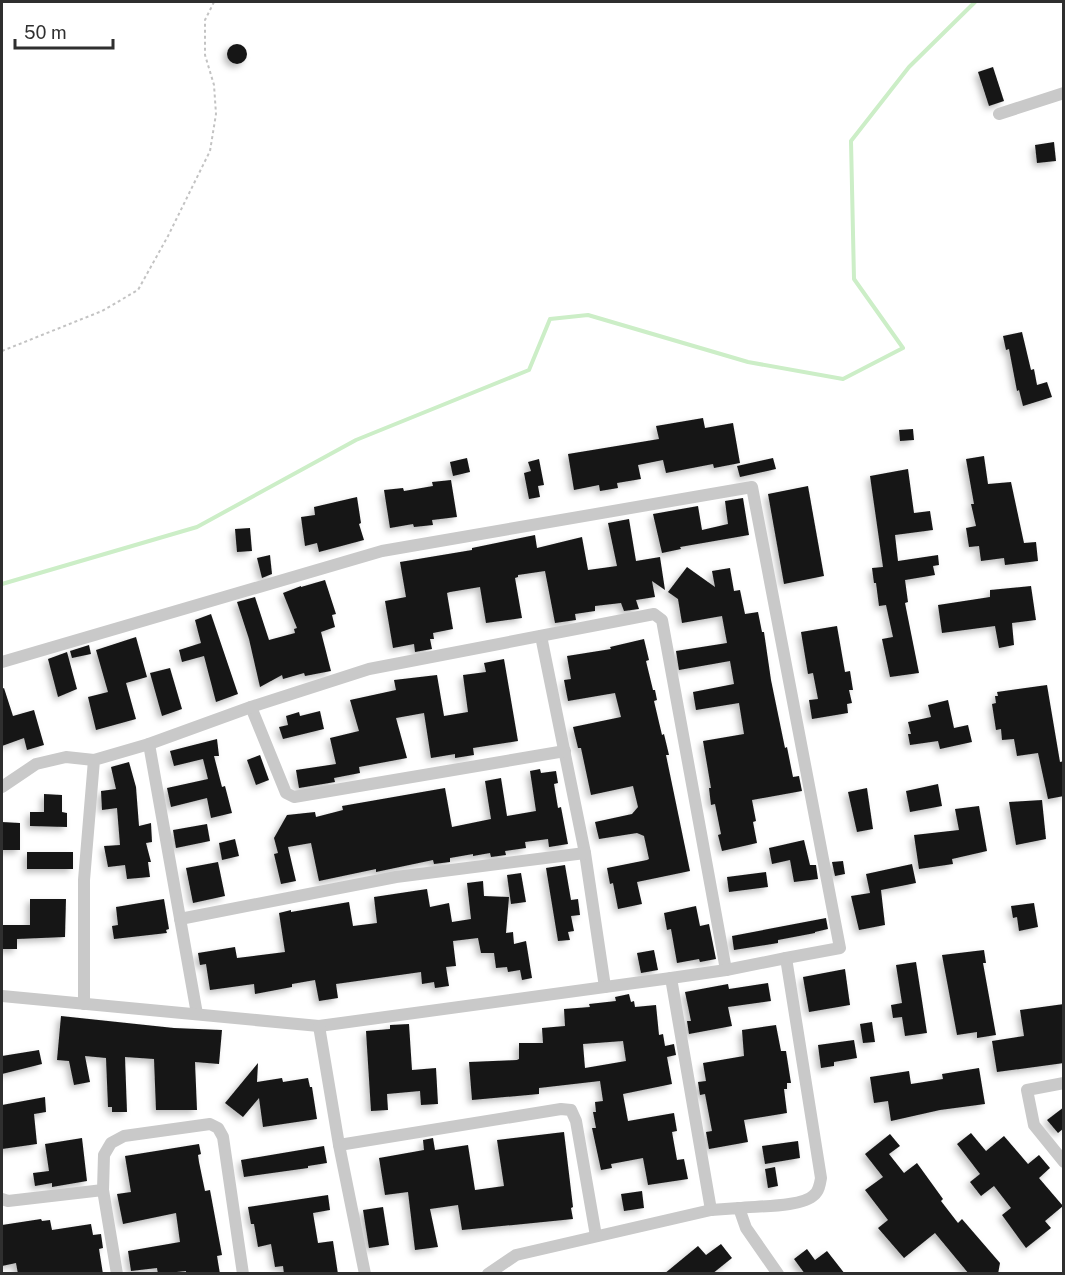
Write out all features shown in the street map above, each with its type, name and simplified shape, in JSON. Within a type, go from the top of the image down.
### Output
[{"type":"street","points":[[999,114],[1064,93]]},
{"type":"street","points":[[2,662],[382,551],[752,487],[840,948],[726,970],[319,1026],[2,996]]},
{"type":"street","points":[[2,787],[36,764],[66,756],[93,760],[149,744],[251,707],[369,669],[654,614],[662,620],[726,970]]},
{"type":"street","points":[[541,636],[585,853],[605,987]]},
{"type":"street","points":[[251,707],[286,793],[294,797],[565,751]]},
{"type":"street","points":[[149,744],[197,1014]]},
{"type":"street","points":[[84,1004],[84,880],[93,760]]},
{"type":"street","points":[[180,919],[396,878],[585,853]]},
{"type":"street","points":[[488,1274],[516,1255],[711,1210],[804,1202],[814,1196],[819,1189],[821,1178],[786,958]]},
{"type":"street","points":[[671,978],[711,1210]]},
{"type":"street","points":[[319,1026],[339,1145],[365,1274]]},
{"type":"street","points":[[1064,1083],[1028,1090],[1034,1125],[1064,1162]]},
{"type":"street","points":[[339,1145],[561,1109],[570,1110],[576,1121],[596,1236]]},
{"type":"street","points":[[117,1274],[103,1191],[104,1155],[111,1143],[124,1136],[210,1124],[218,1128],[223,1137],[243,1274]]},
{"type":"street","points":[[2,1200],[103,1191]]},
{"type":"street","points":[[739,1208],[746,1228],[778,1274]]},
{"type":"path","points":[[2,351],[102,311],[138,290],[168,236],[210,151],[216,114],[214,85],[205,55],[206,20],[214,2]]},
{"type":"building","points":[[237,44],[244,47],[247,54],[244,61],[237,64],[230,61],[227,54],[230,47]]},
{"type":"building","points":[[993,67],[1004,101],[989,106],[978,72]]},
{"type":"building","points":[[1054,142],[1056,161],[1037,163],[1035,145]]},
{"type":"building","points":[[1022,332],[1037,385],[1047,382],[1052,397],[1023,406],[1019,390],[1017,391],[1009,349],[1006,350],[1003,336]]},
{"type":"building","points":[[703,418],[705,428],[733,423],[740,463],[714,468],[713,464],[666,473],[663,460],[638,465],[641,479],[617,483],[618,488],[600,491],[599,485],[574,490],[568,454],[659,439],[656,426]]},
{"type":"building","points":[[913,429],[914,440],[900,441],[899,430]]},
{"type":"building","points":[[984,456],[988,484],[1011,482],[1024,543],[1036,542],[1038,561],[1005,565],[1004,558],[981,561],[979,546],[969,547],[966,528],[976,526],[966,459]]},
{"type":"building","points":[[467,458],[470,472],[453,476],[450,462]]},
{"type":"building","points":[[773,458],[776,469],[740,477],[737,466]]},
{"type":"building","points":[[539,459],[544,485],[538,486],[540,497],[529,499],[524,473],[531,471],[528,462]]},
{"type":"building","points":[[908,469],[914,513],[930,511],[933,530],[895,535],[898,561],[938,555],[939,565],[933,566],[935,575],[905,580],[908,602],[905,603],[919,673],[890,677],[882,639],[893,637],[886,605],[879,606],[872,568],[883,567],[870,476]]},
{"type":"building","points":[[451,480],[457,517],[432,520],[433,525],[414,527],[413,524],[390,528],[384,490],[403,488],[404,491],[433,486],[432,482]]},
{"type":"building","points":[[808,486],[824,576],[784,584],[768,494]]},
{"type":"building","points":[[357,497],[361,523],[359,524],[364,540],[319,552],[317,543],[305,546],[301,517],[315,515],[314,507]]},
{"type":"building","points":[[743,498],[749,535],[680,547],[681,549],[662,553],[653,514],[698,506],[702,530],[728,524],[725,501]]},
{"type":"building","points":[[629,519],[636,561],[660,557],[665,590],[652,581],[655,597],[636,600],[639,609],[624,611],[621,603],[595,606],[595,611],[575,614],[576,620],[555,623],[545,571],[518,575],[515,578],[522,618],[486,623],[480,587],[450,592],[447,593],[453,629],[433,633],[434,639],[430,639],[432,649],[415,652],[414,644],[393,648],[385,601],[406,597],[400,562],[472,550],[472,548],[535,535],[537,548],[582,537],[588,570],[617,566],[608,523]]},
{"type":"building","points":[[250,528],[252,551],[237,552],[235,529]]},
{"type":"building","points":[[270,555],[272,574],[262,578],[257,558]]},
{"type":"building","points":[[687,567],[715,587],[712,571],[730,568],[734,591],[740,590],[745,614],[758,612],[762,632],[764,632],[785,748],[787,747],[793,777],[799,776],[802,791],[752,800],[757,843],[722,851],[715,804],[711,805],[709,788],[711,788],[703,741],[744,734],[739,703],[696,710],[693,692],[734,684],[730,661],[679,670],[676,651],[727,643],[722,616],[682,623],[678,599],[668,592]]},
{"type":"building","points":[[325,580],[336,614],[332,615],[335,627],[321,632],[331,671],[305,676],[304,673],[283,679],[282,675],[260,687],[249,639],[237,602],[255,597],[269,640],[295,633],[294,629],[297,628],[283,593]]},
{"type":"building","points":[[1031,586],[1036,620],[1012,623],[1014,645],[999,648],[995,626],[942,633],[938,605],[990,597],[990,590]]},
{"type":"building","points":[[211,614],[238,694],[216,702],[204,656],[182,662],[179,650],[201,643],[195,620]]},
{"type":"building","points":[[837,626],[845,672],[850,671],[853,690],[849,690],[852,703],[847,704],[848,713],[812,719],[809,700],[818,699],[813,673],[808,674],[801,632]]},
{"type":"building","points":[[136,637],[147,677],[126,683],[136,719],[96,730],[88,697],[108,692],[96,650]]},
{"type":"building","points":[[644,639],[649,660],[646,661],[653,690],[655,690],[657,700],[654,701],[662,735],[664,734],[669,755],[666,755],[690,871],[637,882],[642,904],[618,909],[613,883],[610,884],[607,868],[649,859],[644,836],[637,833],[599,839],[595,822],[632,814],[638,807],[633,786],[591,795],[581,748],[578,748],[573,727],[621,717],[615,693],[568,701],[564,680],[571,679],[567,656],[611,649],[610,647]]},
{"type":"building","points":[[89,645],[91,654],[72,658],[70,651]]},
{"type":"building","points":[[67,652],[77,689],[58,697],[48,659]]},
{"type":"building","points":[[504,659],[518,741],[473,748],[474,755],[455,758],[455,754],[431,758],[424,713],[396,718],[407,758],[359,767],[360,773],[334,778],[335,782],[299,788],[296,770],[336,764],[330,738],[359,731],[350,700],[396,690],[394,680],[437,675],[444,716],[468,712],[463,675],[486,672],[484,663]]},
{"type":"building","points":[[170,668],[182,709],[162,716],[150,673]]},
{"type":"building","points":[[1047,685],[1060,762],[1064,761],[1064,796],[1048,799],[1038,753],[1017,756],[1014,739],[1002,740],[1001,729],[996,730],[992,704],[996,703],[997,692]]},
{"type":"building","points":[[4,688],[13,716],[34,710],[44,745],[27,750],[24,738],[2,746],[2,689]]},
{"type":"building","points":[[948,700],[954,728],[968,725],[972,742],[940,749],[938,741],[910,745],[908,734],[911,734],[908,722],[931,717],[928,705]]},
{"type":"building","points":[[320,711],[324,729],[283,739],[279,727],[288,725],[286,716],[299,712],[300,716]]},
{"type":"building","points":[[217,739],[219,756],[214,756],[232,813],[211,818],[207,798],[171,807],[167,788],[208,779],[203,759],[174,766],[170,751]]},
{"type":"building","points":[[260,755],[269,780],[256,785],[247,760]]},
{"type":"building","points":[[129,762],[136,787],[139,826],[151,823],[152,842],[146,843],[151,862],[148,862],[150,877],[127,879],[125,865],[108,867],[104,846],[120,845],[117,808],[102,810],[101,791],[116,789],[111,767]]},
{"type":"building","points":[[540,769],[541,773],[556,771],[558,783],[554,784],[568,844],[549,847],[548,839],[525,842],[526,848],[505,851],[506,855],[491,857],[490,853],[473,856],[473,854],[450,858],[450,862],[434,864],[433,860],[319,881],[311,843],[288,847],[296,881],[281,884],[274,854],[278,853],[274,838],[287,815],[315,812],[316,817],[343,810],[342,806],[445,788],[452,827],[491,819],[485,781],[501,778],[507,816],[536,811],[530,771]]},
{"type":"building","points":[[938,784],[942,806],[910,812],[906,791]]},
{"type":"building","points":[[867,788],[873,829],[857,832],[848,792]]},
{"type":"building","points":[[44,794],[62,795],[62,812],[67,813],[67,827],[30,826],[30,812],[44,812]]},
{"type":"building","points":[[1042,800],[1046,839],[1016,845],[1009,802]]},
{"type":"building","points":[[979,806],[987,851],[952,859],[953,864],[919,869],[914,835],[959,830],[955,809]]},
{"type":"building","points":[[2,822],[20,823],[20,850],[2,850]]},
{"type":"building","points":[[207,824],[210,841],[176,848],[173,830]]},
{"type":"building","points":[[235,839],[239,856],[222,860],[219,843]]},
{"type":"building","points":[[804,840],[810,865],[816,865],[818,879],[794,882],[790,860],[772,864],[769,848]]},
{"type":"building","points":[[27,852],[73,852],[73,869],[27,869]]},
{"type":"building","points":[[843,861],[845,874],[835,876],[832,862]]},
{"type":"building","points":[[218,862],[225,896],[193,903],[186,868]]},
{"type":"building","points":[[912,864],[916,883],[881,890],[885,925],[859,930],[851,896],[870,893],[866,874]]},
{"type":"building","points":[[565,865],[571,900],[578,899],[580,915],[571,916],[574,931],[568,932],[570,940],[558,941],[546,868]]},
{"type":"building","points":[[766,872],[768,887],[729,892],[727,877]]},
{"type":"building","points":[[521,873],[526,902],[511,904],[507,875]]},
{"type":"building","points":[[483,881],[484,896],[509,897],[506,933],[513,932],[514,944],[526,941],[532,978],[522,980],[520,970],[508,972],[507,967],[496,968],[494,953],[481,953],[478,938],[453,941],[456,966],[446,967],[449,986],[435,988],[434,982],[422,984],[421,972],[336,984],[338,998],[319,1001],[315,980],[255,994],[254,984],[210,990],[206,964],[200,965],[198,953],[235,947],[237,958],[285,952],[279,913],[291,910],[291,912],[349,902],[353,926],[377,923],[374,897],[427,889],[430,907],[449,903],[452,922],[471,919],[467,883]]},
{"type":"building","points":[[30,899],[66,899],[65,937],[17,939],[17,949],[2,949],[2,925],[30,925]]},
{"type":"building","points":[[164,899],[169,929],[166,930],[167,933],[114,939],[112,926],[118,925],[116,907]]},
{"type":"building","points":[[1034,903],[1038,927],[1019,931],[1017,917],[1013,918],[1011,906]]},
{"type":"building","points":[[696,906],[700,926],[709,924],[716,959],[677,963],[671,929],[667,930],[664,913]]},
{"type":"building","points":[[826,918],[828,929],[778,940],[778,943],[734,950],[732,936]]},
{"type":"building","points":[[654,950],[658,970],[641,973],[637,953]]},
{"type":"building","points":[[984,950],[986,963],[983,963],[996,1035],[977,1038],[977,1032],[957,1035],[942,955]]},
{"type":"building","points":[[916,962],[927,1033],[905,1036],[902,1017],[893,1018],[891,1005],[902,1003],[896,965]]},
{"type":"building","points":[[845,969],[850,1005],[809,1012],[803,977]]},
{"type":"building","points":[[768,983],[771,1001],[728,1007],[732,1026],[689,1034],[687,1021],[691,1021],[685,992],[728,984],[729,989]]},
{"type":"building","points":[[629,994],[635,1007],[656,1005],[659,1035],[663,1034],[665,1046],[674,1044],[676,1055],[667,1057],[672,1084],[623,1094],[628,1121],[674,1113],[677,1131],[672,1132],[677,1160],[684,1159],[688,1179],[648,1185],[643,1158],[611,1164],[612,1168],[601,1170],[592,1128],[596,1128],[593,1112],[596,1112],[595,1102],[603,1101],[600,1081],[539,1088],[539,1094],[472,1100],[469,1062],[517,1060],[519,1059],[519,1043],[543,1043],[542,1028],[565,1026],[564,1009],[590,1007],[589,1004],[616,1001],[615,997]],"holes":[[[623,1041],[626,1061],[585,1068],[583,1044]]]},
{"type":"building","points":[[1064,1004],[1064,1063],[997,1072],[992,1041],[1024,1036],[1020,1010]]},
{"type":"building","points":[[61,1016],[174,1028],[222,1030],[219,1064],[195,1062],[197,1110],[156,1110],[154,1059],[125,1057],[127,1112],[112,1112],[112,1107],[108,1107],[106,1058],[85,1056],[90,1082],[74,1085],[69,1061],[57,1060]]},
{"type":"building","points":[[872,1022],[875,1042],[863,1043],[860,1024]]},
{"type":"building","points":[[409,1024],[412,1070],[436,1068],[438,1104],[421,1105],[420,1091],[387,1094],[388,1110],[371,1111],[366,1031],[390,1029],[390,1025]]},
{"type":"building","points":[[776,1025],[781,1051],[786,1051],[791,1083],[787,1083],[787,1089],[784,1089],[787,1113],[744,1120],[748,1142],[709,1149],[706,1132],[712,1131],[705,1094],[700,1095],[698,1082],[706,1081],[703,1063],[744,1056],[742,1030]]},
{"type":"building","points":[[854,1040],[857,1058],[834,1062],[834,1066],[821,1068],[818,1045]]},
{"type":"building","points":[[39,1050],[42,1064],[2,1074],[2,1056]]},
{"type":"building","points":[[258,1063],[257,1082],[282,1078],[283,1082],[308,1078],[310,1087],[312,1087],[317,1119],[263,1127],[259,1098],[243,1117],[225,1103]]},
{"type":"building","points":[[979,1068],[985,1104],[940,1110],[891,1121],[888,1101],[874,1103],[870,1077],[909,1071],[911,1084],[943,1079],[942,1074]]},
{"type":"building","points":[[45,1097],[46,1112],[34,1114],[37,1144],[2,1149],[2,1105]]},
{"type":"building","points":[[1064,1107],[1064,1128],[1058,1133],[1047,1120]]},
{"type":"building","points":[[564,1132],[573,1219],[462,1230],[458,1205],[430,1209],[438,1247],[415,1250],[408,1192],[385,1195],[379,1158],[424,1150],[423,1140],[433,1138],[435,1150],[468,1145],[475,1190],[504,1186],[497,1140]]},
{"type":"building","points":[[971,1133],[986,1151],[1004,1136],[1028,1164],[1039,1155],[1050,1168],[1039,1178],[1063,1206],[1045,1221],[1051,1228],[1026,1248],[1002,1215],[1011,1208],[994,1186],[981,1196],[970,1182],[980,1174],[957,1144]]},
{"type":"building","points":[[890,1134],[900,1146],[889,1154],[904,1173],[917,1163],[958,1223],[962,1219],[1000,1263],[998,1274],[969,1274],[935,1233],[904,1258],[878,1228],[888,1220],[865,1190],[883,1177],[865,1154]]},
{"type":"building","points":[[82,1138],[87,1181],[52,1187],[52,1183],[35,1186],[33,1173],[49,1171],[45,1144]]},
{"type":"building","points":[[798,1141],[800,1158],[765,1164],[762,1146]]},
{"type":"building","points":[[199,1144],[201,1154],[198,1155],[205,1191],[210,1190],[222,1255],[217,1256],[220,1274],[186,1274],[186,1271],[158,1274],[157,1268],[131,1271],[128,1251],[180,1242],[176,1213],[123,1224],[117,1194],[131,1192],[125,1156]]},
{"type":"building","points":[[324,1146],[327,1163],[244,1177],[241,1160]]},
{"type":"building","points":[[775,1167],[778,1186],[768,1188],[765,1169]]},
{"type":"building","points":[[642,1191],[644,1208],[624,1211],[621,1194]]},
{"type":"building","points":[[328,1195],[330,1210],[313,1213],[318,1243],[333,1241],[338,1274],[284,1274],[283,1266],[275,1267],[271,1244],[258,1247],[248,1207]]},
{"type":"building","points":[[383,1207],[389,1245],[369,1248],[363,1210]]},
{"type":"building","points":[[41,1219],[42,1221],[50,1220],[52,1230],[91,1224],[93,1235],[101,1234],[103,1248],[99,1249],[103,1274],[18,1274],[16,1263],[2,1266],[2,1225]]},
{"type":"building","points":[[721,1244],[732,1258],[712,1274],[664,1274],[698,1246],[706,1255]]},
{"type":"building","points":[[807,1249],[815,1260],[827,1251],[845,1274],[805,1274],[794,1259]]},
{"type":"waterway","points":[[2,584],[197,527],[356,440],[529,370],[550,319],[588,315],[748,362],[843,379],[903,348],[854,279],[851,141],[909,67],[975,2]]}]
